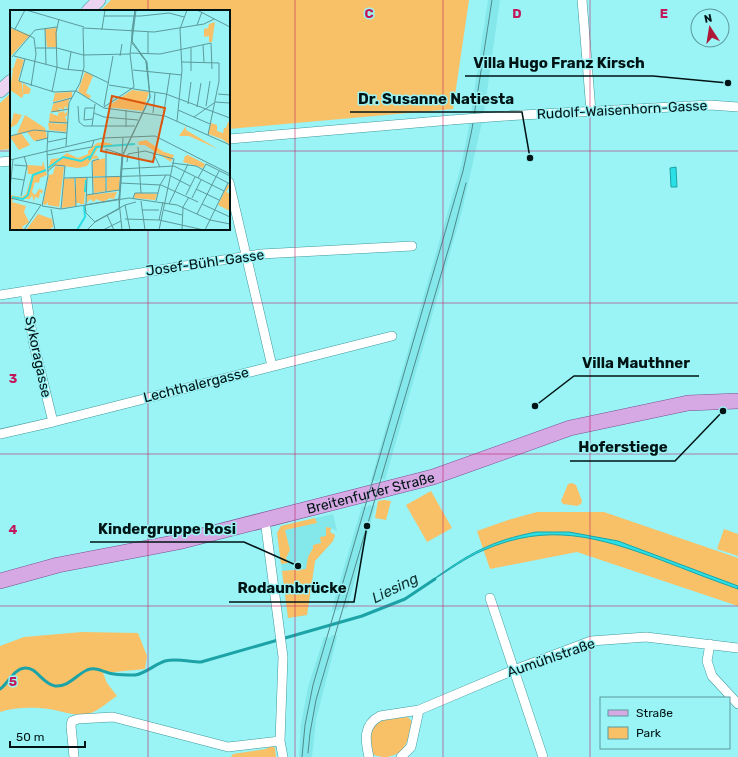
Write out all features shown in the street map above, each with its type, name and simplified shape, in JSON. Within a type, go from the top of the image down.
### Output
[{"type":"main road","name":"Breitenfurter Straße","points":[[0,580],[58,565],[178,542],[445,473],[570,428],[688,403],[738,401]]},
{"type":"street","points":[[89,10],[99,0]]},
{"type":"street","points":[[582,0],[591,112]]},
{"type":"street","points":[[0,91],[10,82]]},
{"type":"street","name":"Rudolf-Waisenhorn-Gasse","points":[[230,139],[505,116],[710,105],[738,107]]},
{"type":"street","points":[[0,162],[10,161]]},
{"type":"street","points":[[230,186],[272,366]]},
{"type":"street","name":"Josef-Bühl-Gasse","points":[[0,295],[261,254],[412,246]]},
{"type":"street","name":"Sykoragasse","points":[[25,291],[34,345],[53,422]]},
{"type":"street","name":"Lechthalergasse","points":[[0,434],[53,422],[392,336]]},
{"type":"street","points":[[265,520],[283,657],[280,741],[283,757]]},
{"type":"street","points":[[490,598],[543,757]]},
{"type":"street","name":"Aumühlstraße","points":[[369,757],[366,735],[370,723],[380,716],[419,710],[514,670],[591,641],[646,636],[738,648]]},
{"type":"street","points":[[710,644],[707,661],[712,676],[738,704]]},
{"type":"street","points":[[401,757],[411,747],[419,710]]},
{"type":"street","points":[[74,757],[71,726],[72,722],[78,719],[113,717],[228,747],[280,741]]},
{"type":"shaded area","points":[[488,0],[500,0],[484,113],[462,211],[385,480],[380,478],[377,482],[372,480],[370,483],[461,166],[469,126]]},
{"type":"shaded area","points":[[676,167],[677,187],[671,187],[670,168]]},
{"type":"shaded area","points":[[376,503],[347,609],[341,607],[338,611],[334,609],[331,612],[362,506],[367,508],[368,505],[375,506]]},
{"type":"shaded area","points":[[333,514],[337,531],[331,528],[330,532],[335,535],[333,541],[315,561],[307,615],[288,618],[277,533],[281,526]]},
{"type":"shaded area","name":"Liesing","points":[[536,532],[569,532],[618,541],[738,586],[738,589],[616,545],[594,539],[552,535],[508,541],[484,550],[431,581],[468,556],[492,544]]},
{"type":"shaded area","points":[[338,633],[316,720],[312,757],[299,757],[301,724],[308,687],[324,637],[329,638],[332,635],[337,636]]},
{"type":"green space","points":[[111,0],[469,0],[453,109],[230,129],[230,10],[101,10]]},
{"type":"green space","points":[[10,94],[10,149],[0,150],[0,103]]},
{"type":"green space","points":[[572,483],[576,485],[582,501],[581,504],[577,506],[563,504],[561,501],[568,484]]},
{"type":"green space","points":[[431,491],[452,528],[427,542],[406,505]]},
{"type":"green space","points":[[378,501],[391,501],[386,520],[375,518]]},
{"type":"green space","points":[[537,512],[604,512],[738,558],[738,606],[577,552],[490,569],[477,531]]},
{"type":"green space","points":[[315,518],[317,523],[285,530],[290,550],[286,558],[288,563],[281,564],[277,533],[281,526]]},
{"type":"green space","points":[[326,527],[331,528],[330,532],[335,535],[333,541],[315,561],[307,615],[288,618],[282,571],[306,569],[308,557],[313,545],[321,543],[320,537],[326,536]]},
{"type":"green space","points":[[724,529],[738,534],[738,556],[717,549]]},
{"type":"green space","points":[[82,632],[138,633],[147,656],[145,669],[103,673],[107,683],[117,696],[101,708],[91,713],[80,715],[49,709],[30,708],[18,708],[0,712],[0,646],[24,637]]},
{"type":"green space","points":[[408,717],[412,722],[408,740],[403,749],[399,753],[387,757],[373,754],[371,734],[373,728],[382,721]]},
{"type":"green space","points":[[272,745],[275,748],[276,757],[231,757],[233,754],[266,749]]},
{"type":"waterway","name":"Liesing","points":[[0,689],[17,671],[25,668],[33,670],[50,685],[60,686],[64,685],[83,672],[91,669],[116,674],[135,675],[170,660],[201,662],[362,616],[405,599],[435,579]]},
{"type":"tram line","points":[[302,757],[305,725],[313,685],[463,171],[472,129],[492,0]]},
{"type":"tram line","points":[[308,753],[316,700],[452,237],[466,183]]},
{"type":"place","name":"Villa Hugo Franz Kirsch","points":[[728,83]]},
{"type":"place","name":"Dr. Susanne Natiesta","points":[[530,158]]},
{"type":"place","name":"Villa Mauthner","points":[[535,406]]},
{"type":"place","name":"Hoferstiege","points":[[723,411]]},
{"type":"place","name":"Rodaunbrücke","points":[[367,526]]},
{"type":"place","name":"Kindergruppe Rosi","points":[[298,566]]}]
